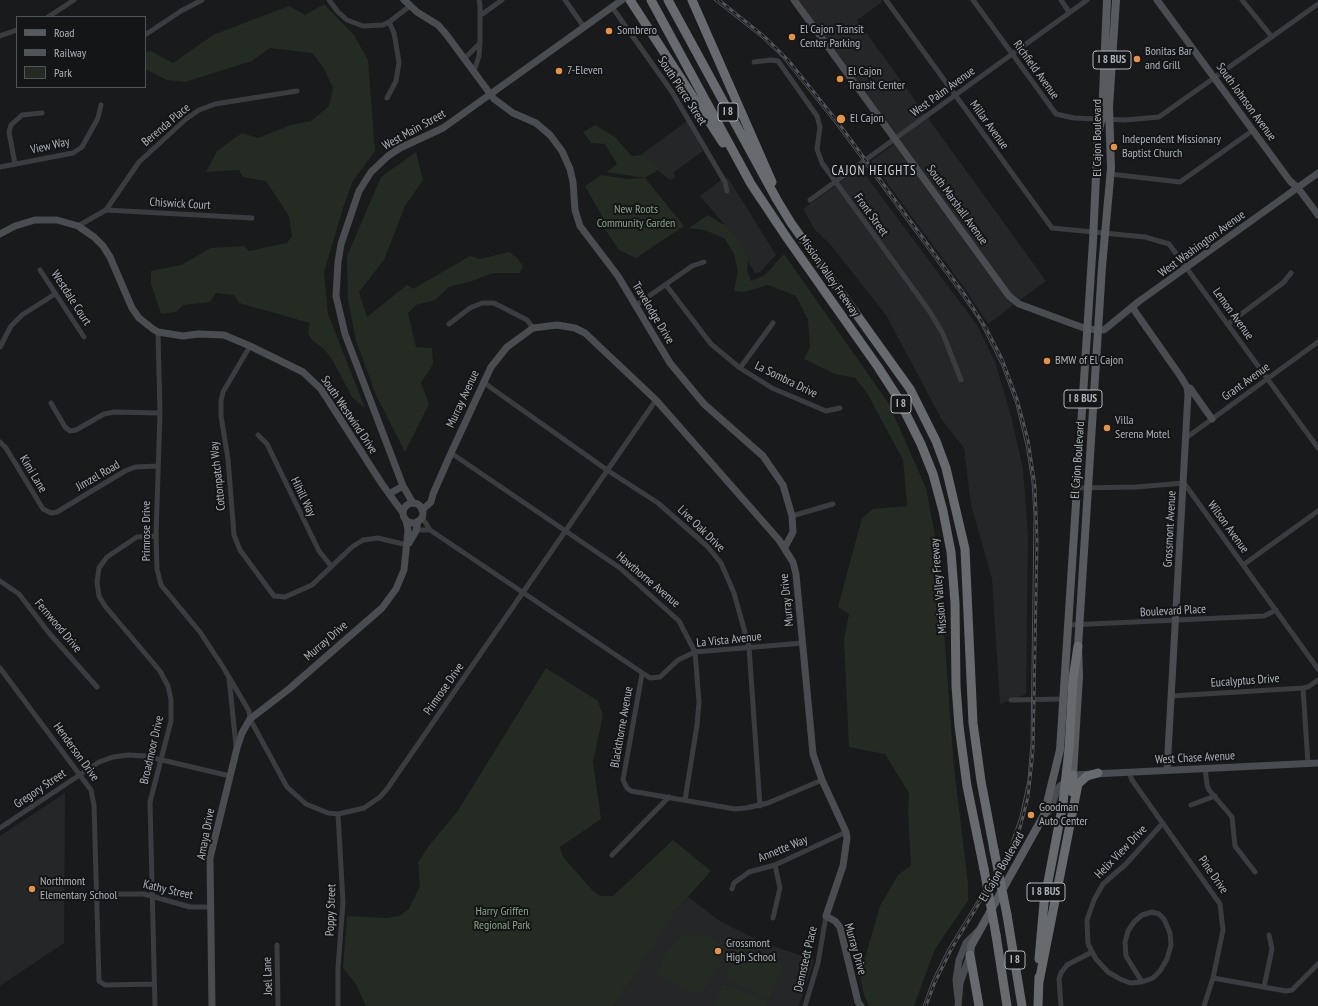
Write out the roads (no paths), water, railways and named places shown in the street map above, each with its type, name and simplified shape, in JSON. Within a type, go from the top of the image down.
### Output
[{"type":"highway","points":[[630,0],[751,184]]},
{"type":"highway","name":"Mission Valley Freeway","points":[[651,0],[751,184],[898,398],[921,444],[932,474],[943,511],[950,552],[955,603],[956,686],[959,726],[967,786],[984,869],[1007,1006]]},
{"type":"highway","name":"Mission Valley Freeway","points":[[668,0],[754,160],[791,223],[910,389],[936,441],[946,468],[965,549],[973,723],[981,781],[1007,915],[1022,1006]]},
{"type":"highway","points":[[692,0],[791,223]]},
{"type":"highway","name":"I 8 BUS","points":[[1038,1006],[1040,942],[1044,902],[1063,803],[1064,749],[1078,646]]},
{"type":"highway","points":[[1039,982],[1078,784],[1087,776],[1098,773]]},
{"type":"highway","points":[[1072,809],[1073,774]]},
{"type":"highway","name":"I 8 BUS","points":[[970,955],[979,1006]]},
{"type":"main road","name":"El Cajon Boulevard","points":[[1073,774],[1079,676],[1078,646],[1098,330],[1110,174],[1106,119],[1107,0]]},
{"type":"main road","name":"El Cajon Boulevard","points":[[970,955],[971,946],[1044,815],[1064,749],[1069,625],[1094,231],[1098,133],[1106,119],[1116,0]]},
{"type":"main road","points":[[1064,749],[1065,768],[1073,774]]},
{"type":"main road","points":[[1052,786],[1064,776],[1073,774]]},
{"type":"street","points":[[50,16],[74,0]]},
{"type":"street","points":[[146,34],[181,11],[202,0]]},
{"type":"street","points":[[329,0],[338,12],[357,25],[373,27],[389,22],[410,6]]},
{"type":"street","name":"Travelodge Drive","points":[[404,0],[410,6],[438,25],[465,58],[490,94],[513,113],[536,123],[550,135],[562,150],[570,169],[573,182],[575,210],[580,226],[618,276],[670,363],[686,384],[709,409],[763,456],[783,485],[792,516],[793,532],[785,547]]},
{"type":"street","points":[[474,71],[479,56],[480,43],[481,15],[479,0]]},
{"type":"street","points":[[481,15],[502,0]]},
{"type":"street","points":[[565,0],[584,27]]},
{"type":"street","name":"West Main Street","points":[[415,509],[403,486],[342,322],[336,296],[338,262],[341,244],[359,191],[376,166],[400,148],[444,128],[622,0]]},
{"type":"street","name":"South Marshall Avenue","points":[[794,0],[1010,296],[1019,304],[1087,329],[1098,330]]},
{"type":"street","name":"Millar Avenue","points":[[886,0],[1052,228],[1106,232]]},
{"type":"street","name":"Richfield Avenue","points":[[973,0],[1056,114],[1106,119],[1142,120],[1158,117],[1318,4]]},
{"type":"street","points":[[1061,0],[1069,12]]},
{"type":"street","name":"West Palm Avenue","points":[[810,200],[1087,0]]},
{"type":"street","name":"South Johnson Avenue","points":[[1157,0],[1252,131],[1318,215]]},
{"type":"street","points":[[1242,0],[1272,37]]},
{"type":"street","name":"South Pierce Street","points":[[612,7],[672,92],[725,182],[727,191]]},
{"type":"street","points":[[387,98],[396,81],[399,62],[394,33],[389,22]]},
{"type":"street","points":[[0,36],[16,30]]},
{"type":"street","points":[[465,58],[480,43]]},
{"type":"street","name":"Front Street","points":[[754,62],[771,60],[778,62],[817,116],[820,127],[816,142],[818,157],[930,312],[943,334],[961,380]]},
{"type":"street","name":"Berenda Place","points":[[78,226],[106,210],[139,162],[154,146],[194,114],[215,104],[297,91]]},
{"type":"street","name":"View Way","points":[[0,167],[73,153],[82,147],[98,118],[101,105]]},
{"type":"street","points":[[15,164],[9,132],[11,125],[22,115],[42,113]]},
{"type":"street","points":[[1110,174],[1180,182],[1252,131]]},
{"type":"street","name":"West Washington Avenue","points":[[1098,330],[1104,330],[1132,307],[1318,173]]},
{"type":"street","name":"Chiswick Court","points":[[106,210],[252,218]]},
{"type":"street","points":[[0,234],[15,226],[35,220],[57,220],[78,226],[89,233],[103,246],[110,257],[132,308],[144,322],[158,332]]},
{"type":"street","name":"Lemon Avenue","points":[[1106,232],[1145,237],[1170,244],[1318,448]]},
{"type":"street","points":[[635,306],[692,266],[704,262]]},
{"type":"street","name":"Westdale Court","points":[[40,270],[84,336]]},
{"type":"street","points":[[1228,324],[1284,282],[1291,273]]},
{"type":"street","name":"La Sombra Drive","points":[[666,285],[711,344],[740,368],[772,388],[826,410],[840,408]]},
{"type":"street","points":[[0,347],[11,326],[22,315],[55,294]]},
{"type":"street","points":[[449,324],[470,308],[482,303],[494,303],[527,320],[533,328]]},
{"type":"street","points":[[1132,307],[1187,387],[1190,388],[1212,419]]},
{"type":"street","points":[[740,368],[773,323]]},
{"type":"street","name":"Murray Drive","points":[[533,328],[557,325],[575,328],[585,333],[656,400],[785,547],[792,558],[796,574],[813,754],[822,780],[846,832],[846,850],[843,866],[826,916],[835,920],[840,927],[858,1002],[861,1006]]},
{"type":"street","name":"Murray Avenue","points":[[404,570],[408,544],[408,530],[403,513],[431,502],[433,494],[482,382],[493,363],[507,347],[533,328]]},
{"type":"street","name":"South Westwind Drive","points":[[158,332],[182,336],[198,334],[224,335],[298,369],[314,382],[403,513]]},
{"type":"street","name":"Primrose Drive","points":[[158,332],[160,413],[156,536],[157,569],[163,590],[200,632],[228,675],[249,711],[250,719],[292,793],[306,804],[328,813],[338,814],[364,808],[380,797],[387,789],[656,400]]},
{"type":"street","name":"Grant Avenue","points":[[1186,438],[1318,342]]},
{"type":"street","name":"Cottonpatch Way","points":[[250,346],[226,384],[221,401],[228,459],[234,535],[240,550],[274,596],[278,598],[285,597],[307,587],[331,566]]},
{"type":"street","name":"Live Oak Drive","points":[[482,382],[607,470],[658,503],[707,546],[715,555],[728,578],[750,647],[760,806]]},
{"type":"street","name":"Grossmont Avenue","points":[[1167,770],[1184,483],[1187,387]]},
{"type":"street","points":[[51,403],[65,427],[70,430],[76,430],[104,414],[114,412],[160,413]]},
{"type":"street","name":"Hihill Way","points":[[258,435],[267,444],[319,551],[331,566]]},
{"type":"street","name":"Kimi Lane","points":[[0,442],[6,448],[43,509],[51,514]]},
{"type":"street","name":"Hawthorne Avenue","points":[[451,453],[620,568],[675,616],[695,652],[699,702],[697,725],[685,800]]},
{"type":"street","name":"Jimzel Road","points":[[51,514],[57,512],[125,471],[135,467],[158,466]]},
{"type":"street","points":[[1078,488],[1184,483]]},
{"type":"street","name":"Wilson Avenue","points":[[1184,483],[1318,669]]},
{"type":"street","points":[[403,486],[392,496],[415,509],[414,523],[406,521]]},
{"type":"street","points":[[792,516],[833,504]]},
{"type":"street","name":"Murray Avenue","points":[[408,544],[416,530],[415,509]]},
{"type":"street","name":"Blackthorne Avenue","points":[[415,509],[430,530],[642,674],[624,784],[631,791],[735,809],[760,806],[822,780]]},
{"type":"street","points":[[1243,565],[1318,511]]},
{"type":"street","points":[[416,530],[430,530]]},
{"type":"street","name":"Broadmoor Drive","points":[[155,1006],[150,802],[171,721],[171,700],[168,686],[157,668],[105,606],[98,591],[96,582],[99,568],[107,557],[136,537],[156,536]]},
{"type":"street","points":[[331,566],[352,547],[363,540],[378,538],[408,544]]},
{"type":"street","name":"Murray Drive","points":[[250,719],[289,688],[382,608],[396,589],[404,570]]},
{"type":"street","name":"Fernwood Drive","points":[[0,581],[19,594],[50,633],[97,687]]},
{"type":"street","name":"Boulevard Place","points":[[1069,625],[1264,616],[1276,610]]},
{"type":"street","name":"La Vista Avenue","points":[[642,674],[650,678],[660,676],[678,660],[695,652],[803,643]]},
{"type":"street","name":"Henderson Drive","points":[[0,668],[81,774],[91,790],[94,805],[100,982],[105,985],[154,984]]},
{"type":"street","name":"Primrose Drive","points":[[228,675],[237,748]]},
{"type":"street","name":"Eucalyptus Drive","points":[[1172,696],[1303,688],[1308,687],[1318,680]]},
{"type":"street","points":[[1303,688],[1308,764]]},
{"type":"street","points":[[1011,700],[1065,699]]},
{"type":"street","name":"Amaya Drive","points":[[212,1006],[210,858],[237,748],[242,732],[250,719]]},
{"type":"street","name":"Gregory Street","points":[[0,828],[99,762],[120,756],[141,755],[230,776]]},
{"type":"street","name":"West Chase Avenue","points":[[1073,774],[1318,763]]},
{"type":"street","points":[[1205,768],[1207,785],[1232,817],[1235,846],[1255,872]]},
{"type":"street","name":"Pine Drive","points":[[1129,772],[1132,780],[1220,904],[1223,930],[1204,1006]]},
{"type":"street","name":"El Cajon Boulevard","points":[[1044,815],[1050,810],[1058,788],[1073,774]]},
{"type":"street","points":[[1191,805],[1215,796]]},
{"type":"street","points":[[612,855],[668,797]]},
{"type":"street","name":"Poppy Street","points":[[338,814],[343,902],[338,968],[338,1006]]},
{"type":"street","name":"Helix View Drive","points":[[1142,982],[1130,983],[1108,972],[1092,952],[1088,944],[1086,927],[1096,894],[1108,880],[1126,864],[1163,823]]},
{"type":"street","name":"Annette Way","points":[[732,889],[734,883],[744,875],[775,865],[846,832]]},
{"type":"street","points":[[773,918],[780,888],[775,865]]},
{"type":"street","name":"Kathy Street","points":[[96,894],[131,893],[153,896],[190,907],[211,907]]},
{"type":"street","points":[[1154,912],[1161,915],[1166,921],[1171,939],[1170,950],[1160,971],[1153,978],[1142,982],[1126,956],[1125,942],[1130,928],[1136,919],[1146,913],[1154,912]]},
{"type":"street","name":"Dennstedt Place","points":[[805,1006],[818,963],[826,916]]},
{"type":"street","name":"El Cajon Boulevard","points":[[958,1006],[956,980],[959,960],[966,943],[980,930]]},
{"type":"street","points":[[1264,987],[1272,950],[1269,935]]},
{"type":"street","name":"Joel Lane","points":[[277,945],[278,1006]]},
{"type":"street","points":[[1061,1006],[1059,980],[1061,973],[1067,965],[1092,952]]},
{"type":"street","name":"El Cajon Boulevard","points":[[958,998],[960,983],[970,955]]},
{"type":"street","points":[[1212,978],[1286,991],[1292,990],[1318,964]]},
{"type":"tram line","points":[[714,0],[762,38],[783,58],[835,123],[963,297],[980,322],[1002,366],[1016,404],[1026,445],[1032,482],[1034,515],[1031,744],[1028,780],[1020,817],[1008,851],[949,947],[933,979],[923,1006]]},
{"type":"railway","points":[[719,0],[766,38],[789,61],[837,121],[965,295],[986,328],[1002,359],[1017,399],[1028,440],[1035,486],[1037,541],[1033,751],[1028,797],[1020,828],[1009,854],[952,948],[935,982],[926,1006]]},
{"type":"place","name":"Sombrero","points":[[609,31]]},
{"type":"place","name":"El Cajon Transit Center Parking","points":[[792,37]]},
{"type":"place","name":"Bonitas Bar and Grill","points":[[1137,59]]},
{"type":"place","name":"7-Eleven","points":[[559,71]]},
{"type":"place","name":"El Cajon Transit Center","points":[[840,79]]},
{"type":"place","name":"El Cajon","points":[[841,119]]},
{"type":"place","name":"Independent Missionary Baptist Church","points":[[1114,147]]},
{"type":"place","name":"BMW of El Cajon","points":[[1047,361]]},
{"type":"place","name":"Villa Serena Motel","points":[[1107,428]]},
{"type":"place","name":"Goodman Auto Center","points":[[1031,815]]},
{"type":"place","name":"Northmont Elementary School","points":[[32,889]]},
{"type":"place","name":"Grossmont High School","points":[[718,951]]},
{"type":"district","name":"CAJON HEIGHTS","points":[[874,171]]},
{"type":"park label","name":"New Roots Community Garden","points":[[636,217]]},
{"type":"park label","name":"Harry Griffen Regional Park","points":[[502,919]]}]
